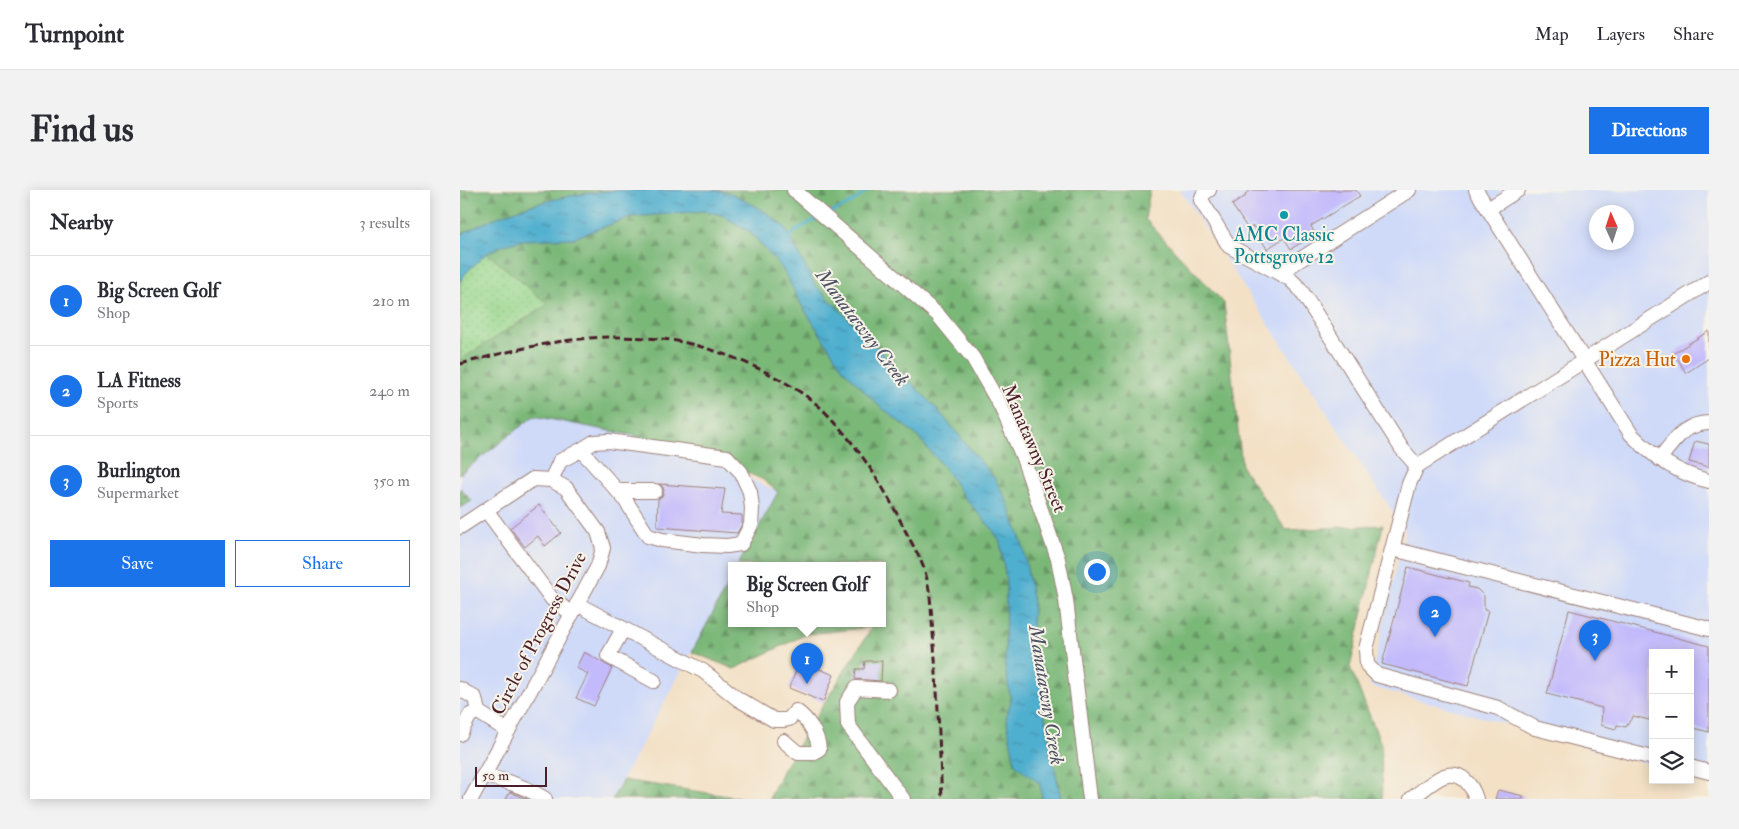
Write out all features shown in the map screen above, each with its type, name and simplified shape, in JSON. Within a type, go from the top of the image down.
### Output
[{"type":"street","name":"Manatawny Street","points":[[794,190],[938,315],[973,358],[1001,407],[1022,455],[1058,559],[1066,600],[1090,799]]},
{"type":"street","points":[[1209,190],[1204,193],[1200,200],[1229,246],[1290,279],[1300,289],[1402,449],[1417,466]]},
{"type":"street","points":[[1279,273],[1409,190]]},
{"type":"street","points":[[1476,190],[1631,434],[1643,447],[1659,459],[1698,479],[1709,481]]},
{"type":"street","points":[[1488,209],[1518,190]]},
{"type":"street","points":[[1649,757],[1535,728],[1498,708],[1377,675],[1367,665],[1366,649],[1409,484],[1417,466],[1709,282]]},
{"type":"street","points":[[1659,459],[1686,427],[1709,423]]},
{"type":"street","points":[[460,527],[534,480],[551,480],[560,462],[594,442],[608,441],[727,457],[741,472],[750,492],[751,524],[741,544],[727,546],[662,540],[648,536],[618,491],[582,450]]},
{"type":"street","name":"Circle of Progress Drive","points":[[471,799],[598,566],[602,548],[598,532],[566,488],[551,480]]},
{"type":"street","points":[[618,491],[655,491]]},
{"type":"street","points":[[486,510],[552,599],[623,629],[703,671],[738,699],[774,720],[789,718],[796,711],[806,720],[818,742],[819,749],[813,753],[798,753],[784,741]]},
{"type":"street","points":[[1393,549],[1709,629]]},
{"type":"street","points":[[623,629],[608,656],[654,681]]},
{"type":"street","points":[[889,690],[856,688],[847,702],[848,725],[903,799]]},
{"type":"street","points":[[460,689],[475,698],[478,712],[508,731]]},
{"type":"street","points":[[460,734],[470,716],[478,712]]},
{"type":"street","points":[[1694,768],[1709,772]]},
{"type":"street","points":[[1411,799],[1442,777],[1452,775],[1465,780],[1473,790],[1476,799]]},
{"type":"street","points":[[483,776],[505,780],[536,793],[545,799]]},
{"type":"shaded area","points":[[1180,190],[1709,190],[1709,781],[1694,777],[1694,649],[1649,649],[1649,764],[1369,686],[1405,531]]},
{"type":"shaded area","points":[[534,416],[677,444],[778,492],[740,562],[728,562],[728,584],[612,799],[460,799],[460,508],[472,501],[460,488],[460,474]]},
{"type":"green space","points":[[460,190],[1150,190],[1145,219],[1224,303],[1242,467],[1286,530],[1383,525],[1350,667],[1381,744],[1382,799],[769,799],[782,771],[872,627],[886,627],[886,562],[740,562],[778,492],[762,479],[677,444],[534,416],[460,474]]},
{"type":"green space","points":[[460,231],[548,304],[460,360]]},
{"type":"green space","points":[[460,488],[472,501],[460,508]]},
{"type":"green space","points":[[728,584],[728,627],[872,627],[807,634],[734,669],[692,652]]},
{"type":"green space","points":[[623,780],[747,799],[612,799]]},
{"type":"water","points":[[620,190],[713,190],[731,193],[764,211],[785,227],[815,285],[938,410],[995,479],[1007,501],[1023,546],[1033,603],[1031,652],[1041,672],[1041,697],[1061,799],[1042,799],[1040,784],[1015,764],[1006,717],[1011,701],[1005,667],[1006,581],[1000,542],[993,530],[965,498],[943,466],[915,434],[878,405],[843,369],[802,306],[782,268],[750,232],[722,215],[705,211],[631,217],[574,238],[524,240],[504,245],[487,253],[466,273],[460,282],[460,235],[498,217],[537,204],[578,195]]},
{"type":"building","name":"AMC Classic Pottsgrove 12","points":[[1251,190],[1356,190],[1360,196],[1311,226],[1315,234],[1291,249],[1284,238],[1267,249],[1253,226],[1248,229],[1232,205],[1246,196],[1245,194]]},
{"type":"building","points":[[1709,331],[1709,358],[1686,373],[1674,353]]},
{"type":"building","points":[[1695,441],[1709,444],[1709,467],[1689,462]]},
{"type":"building","points":[[659,484],[725,489],[721,514],[742,515],[742,524],[737,533],[657,527],[658,499],[664,491],[663,487]]},
{"type":"building","points":[[539,505],[561,533],[545,546],[538,536],[525,547],[510,528]]},
{"type":"building","points":[[1408,567],[1469,583],[1468,587],[1477,589],[1484,596],[1484,610],[1488,611],[1468,686],[1382,664]]},
{"type":"building","points":[[1569,610],[1709,646],[1709,732],[1694,728],[1694,649],[1649,649],[1649,720],[1633,716],[1626,727],[1617,725],[1616,729],[1601,725],[1602,708],[1547,694]]},
{"type":"building","points":[[584,652],[612,668],[594,706],[576,698],[588,674],[576,668]]},
{"type":"building","points":[[800,661],[834,675],[823,702],[789,688]]},
{"type":"building","points":[[865,661],[882,661],[881,681],[855,679],[856,669],[864,669]]},
{"type":"building","points":[[1498,790],[1524,796],[1523,799],[1495,799]]},
{"type":"building","points":[[510,792],[519,796],[527,799],[506,799]]},
{"type":"waterway","points":[[832,212],[851,203],[868,190]]},
{"type":"waterway","points":[[787,239],[800,228],[819,218]]},
{"type":"railway","points":[[460,364],[516,350],[572,340],[611,337],[671,340],[710,350],[754,366],[812,400],[848,438],[877,479],[894,507],[926,574],[935,655],[942,799]]},
{"type":"place","name":"AMC Classic Pottsgrove 12","points":[[1284,215]]},
{"type":"place","name":"Pizza Hut","points":[[1686,359]]},
{"type":"place","name":"LA Fitness","points":[[1435,637]]},
{"type":"place","name":"Burlington","points":[[1595,661]]},
{"type":"place","name":"Big Screen Golf","points":[[807,684]]},
{"type":"water label","name":"Manatawny Creek","points":[[863,327]]},
{"type":"water label","name":"Manatawny Creek","points":[[1047,695]]}]
